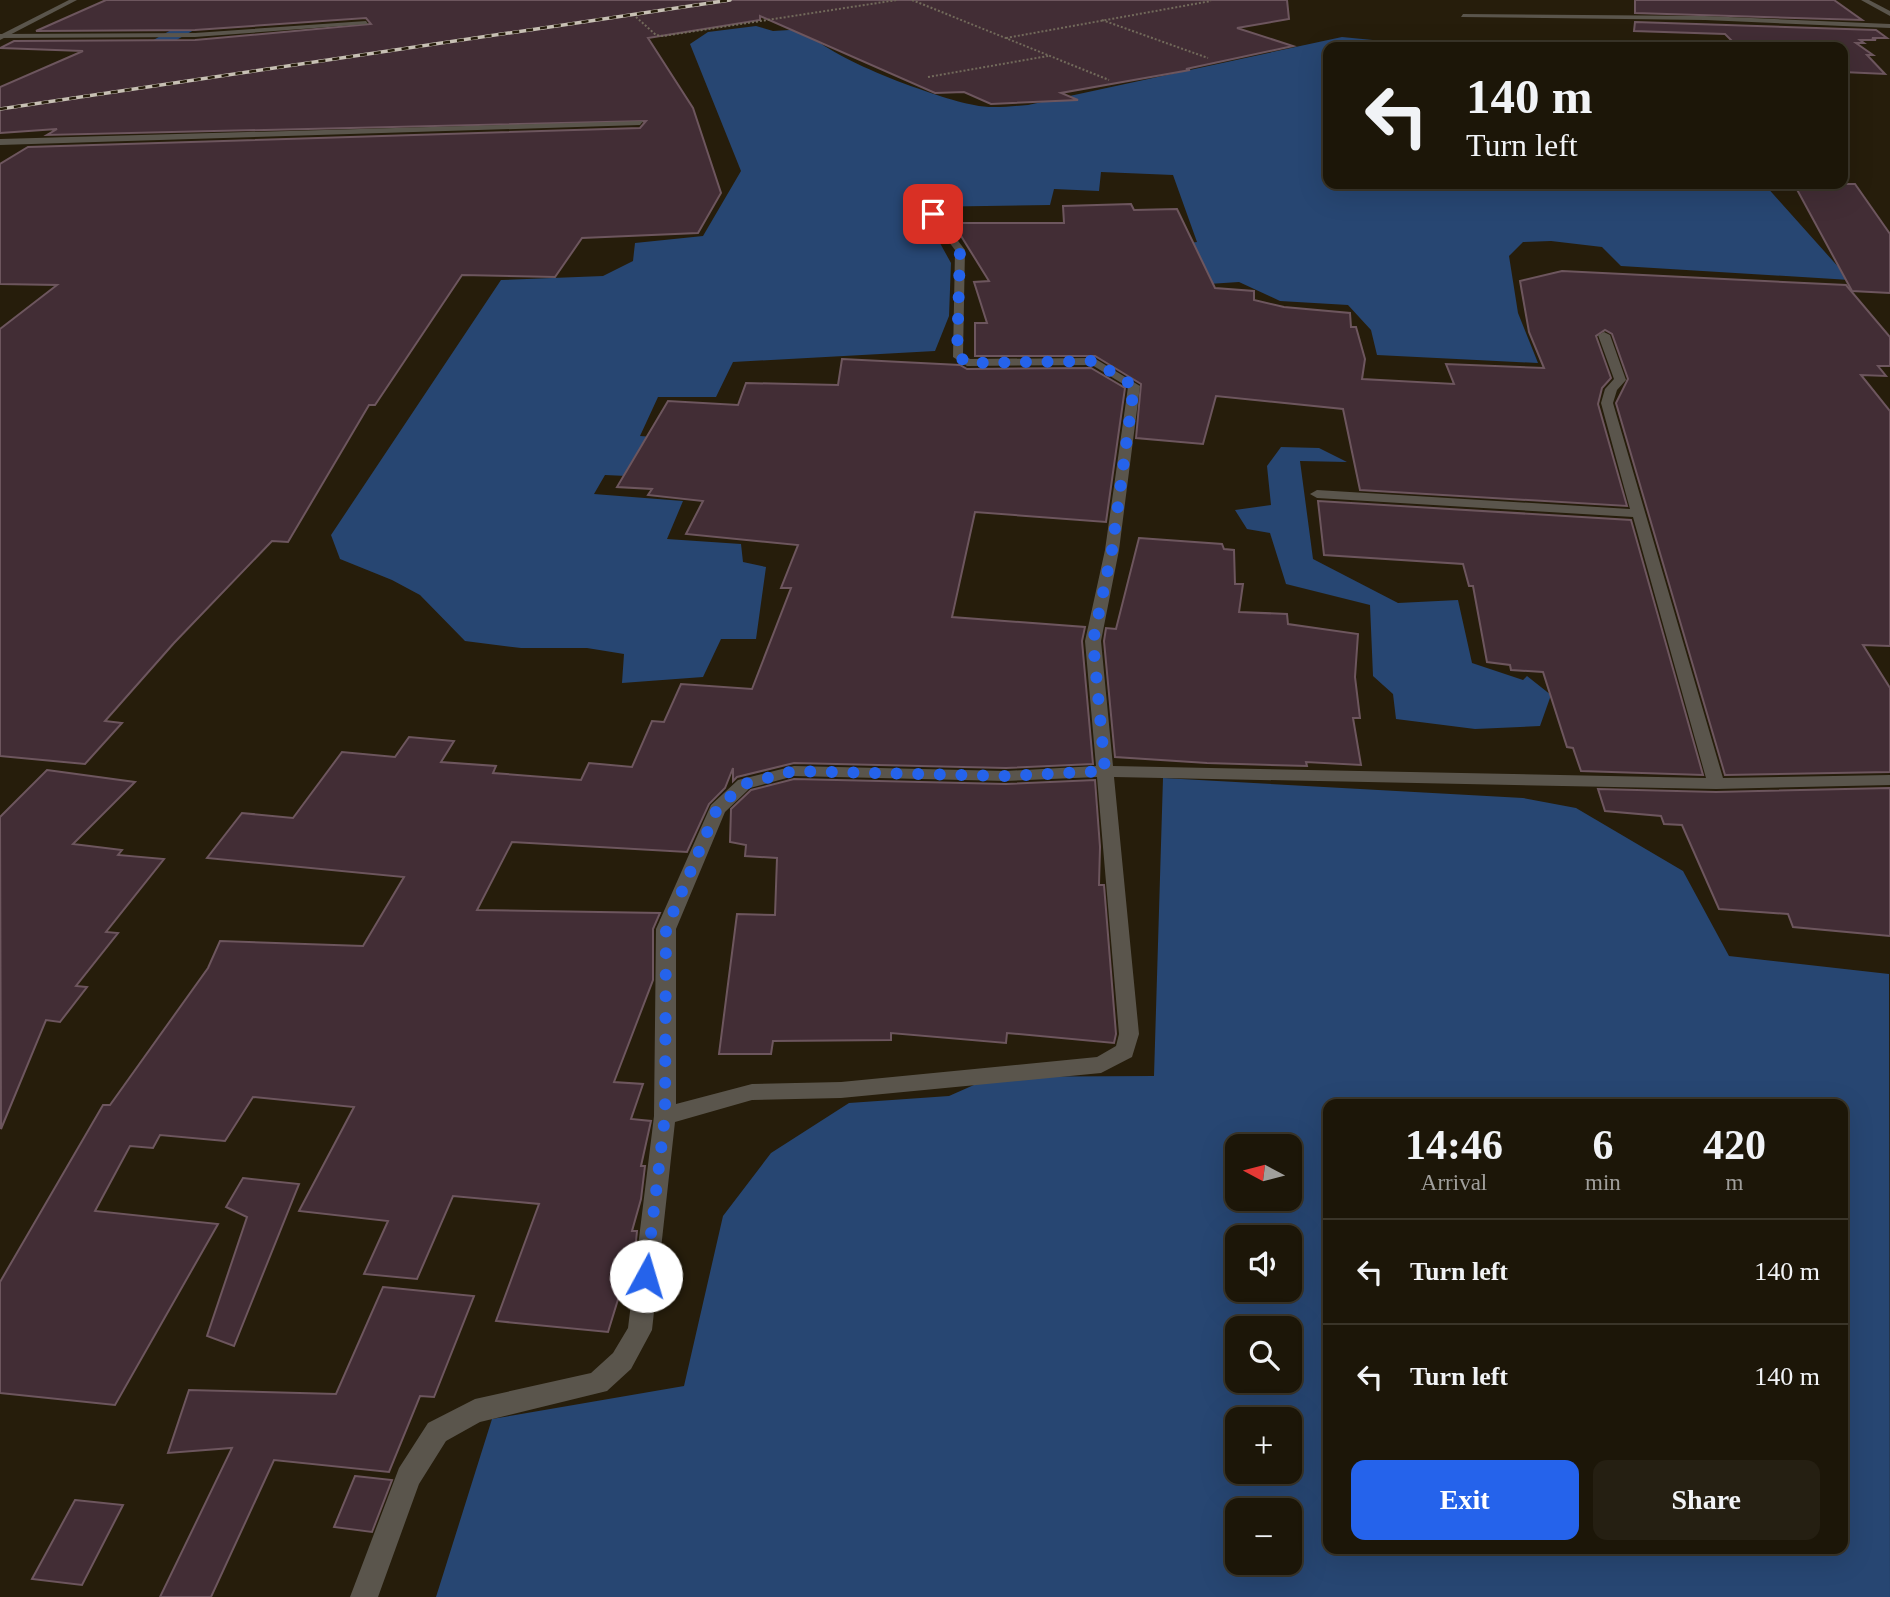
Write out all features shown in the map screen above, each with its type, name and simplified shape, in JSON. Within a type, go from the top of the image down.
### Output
[{"type":"street","points":[[1,37],[74,0]]},
{"type":"street","points":[[1864,0],[1890,14]]},
{"type":"street","points":[[1463,16],[1705,18],[1890,26]]},
{"type":"street","points":[[1,37],[195,35],[366,23]]},
{"type":"street","points":[[0,142],[640,122]]},
{"type":"street","points":[[665,1116],[752,1092],[841,1090],[1101,1065],[1125,1051],[1129,1034],[1093,641],[1112,550],[1134,386],[1094,361],[967,363],[957,355],[960,250],[933,214]]},
{"type":"street","points":[[1604,335],[1620,380],[1611,389],[1607,403],[1636,513],[1716,784]]},
{"type":"street","points":[[1317,494],[1636,513]]},
{"type":"street","points":[[364,1597],[408,1477],[437,1432],[475,1411],[598,1384],[622,1361],[640,1330],[665,1116],[666,929],[717,809],[744,784],[794,771],[1006,776],[1105,771],[1716,784],[1890,780]]},
{"type":"path","points":[[636,17],[656,35],[663,36],[897,0]]},
{"type":"path","points":[[912,0],[1109,80]]},
{"type":"path","points":[[1005,38],[1211,1]]},
{"type":"path","points":[[1101,20],[1208,58]]},
{"type":"path","points":[[928,77],[1049,56]]},
{"type":"water","points":[[756,26],[773,31],[806,29],[816,40],[857,64],[936,95],[987,107],[1028,105],[1342,37],[1393,42],[1323,42],[1323,189],[1769,189],[1850,280],[1621,266],[1602,247],[1551,241],[1523,242],[1509,256],[1518,313],[1538,363],[1377,355],[1371,330],[1348,305],[1280,301],[1239,282],[1193,285],[1090,254],[1197,242],[1173,175],[1101,172],[1099,191],[1054,189],[1050,205],[920,207],[951,263],[949,316],[935,351],[733,362],[716,397],[658,397],[640,436],[669,438],[648,477],[605,475],[594,494],[683,501],[667,539],[741,544],[743,562],[766,567],[756,639],[721,639],[703,677],[622,683],[624,654],[587,648],[521,648],[465,641],[420,595],[392,580],[340,559],[331,535],[501,280],[603,276],[633,261],[635,243],[703,236],[741,171],[690,44],[708,32]]},
{"type":"water","points":[[1281,447],[1319,448],[1347,462],[1300,461],[1313,559],[1398,603],[1458,600],[1472,663],[1523,680],[1527,676],[1551,695],[1540,726],[1475,729],[1396,719],[1393,694],[1373,676],[1370,605],[1286,584],[1270,533],[1247,529],[1235,510],[1271,505],[1267,466]]},
{"type":"water","points":[[1163,778],[1523,798],[1576,808],[1683,871],[1729,956],[1889,974],[1890,1597],[436,1597],[492,1419],[684,1386],[723,1216],[771,1153],[849,1103],[949,1096],[992,1077],[1154,1076]]},
{"type":"building","points":[[106,0],[1287,0],[1289,19],[1237,28],[1293,46],[1186,69],[1190,70],[1061,93],[1078,100],[991,104],[964,92],[935,93],[760,16],[760,20],[648,38],[693,108],[721,193],[698,233],[582,238],[555,277],[462,275],[375,405],[369,405],[288,542],[272,541],[174,643],[105,721],[122,723],[85,764],[0,756],[0,329],[57,285],[0,284],[0,164],[28,147],[640,128],[646,121],[47,135],[57,129],[0,133],[0,87],[83,51],[0,48],[14,41],[195,40],[371,24],[366,18],[195,30],[36,31]]},
{"type":"building","points":[[1635,0],[1834,0],[1862,20],[1635,13]]},
{"type":"building","points":[[1635,22],[1876,30],[1887,38],[1872,38],[1876,40],[1860,40],[1864,43],[1856,43],[1873,55],[1867,55],[1885,74],[1848,72],[1848,42],[1733,42],[1725,34],[1634,31]]},
{"type":"building","points":[[1848,184],[1855,184],[1890,234],[1890,293],[1852,291],[1797,189],[1848,189]]},
{"type":"building","points":[[1131,204],[1134,210],[1177,209],[1215,288],[1254,291],[1254,300],[1284,307],[1350,313],[1351,327],[1356,327],[1365,359],[1362,379],[1454,384],[1446,364],[1544,368],[1529,332],[1520,281],[1562,271],[1846,285],[1890,337],[1890,366],[1878,366],[1886,376],[1861,375],[1890,411],[1890,646],[1863,645],[1890,688],[1890,772],[1725,775],[1616,403],[1628,379],[1612,334],[1605,330],[1596,336],[1611,378],[1602,388],[1598,404],[1627,506],[1360,490],[1343,409],[1216,396],[1203,444],[1136,438],[1141,384],[1095,356],[975,356],[975,323],[987,323],[974,282],[989,281],[953,223],[1064,223],[1063,206]]},
{"type":"building","points":[[842,359],[960,365],[967,369],[1091,368],[1125,388],[1106,522],[975,512],[952,617],[1085,627],[1082,641],[1093,764],[1006,768],[794,763],[737,777],[733,781],[733,768],[725,788],[709,804],[687,852],[512,842],[477,910],[660,913],[653,929],[653,980],[614,1082],[643,1084],[631,1119],[651,1121],[641,1166],[645,1166],[641,1199],[632,1231],[637,1231],[636,1241],[608,1332],[496,1321],[539,1204],[453,1196],[417,1279],[364,1274],[388,1221],[299,1211],[354,1107],[253,1097],[225,1141],[160,1135],[153,1148],[130,1146],[95,1211],[218,1224],[115,1405],[0,1393],[0,1282],[103,1105],[110,1105],[208,968],[220,941],[363,946],[404,877],[207,858],[242,813],[293,818],[342,752],[395,757],[409,737],[454,741],[441,762],[496,766],[493,773],[581,780],[589,763],[632,767],[652,721],[664,722],[681,684],[752,689],[791,588],[781,588],[798,545],[686,534],[703,501],[648,495],[652,489],[617,487],[668,401],[738,405],[746,383],[838,385]]},
{"type":"building","points":[[1318,501],[1631,520],[1703,775],[1581,771],[1573,748],[1567,747],[1543,672],[1511,670],[1510,665],[1487,662],[1473,586],[1469,586],[1463,564],[1324,555]]},
{"type":"building","points":[[1139,538],[1222,544],[1224,549],[1234,550],[1235,584],[1243,584],[1239,612],[1287,614],[1288,624],[1358,634],[1355,677],[1360,718],[1353,718],[1361,765],[1306,762],[1307,766],[1207,763],[1115,757],[1104,641],[1106,628],[1116,629]]},
{"type":"building","points":[[47,770],[135,782],[73,844],[122,850],[118,855],[164,859],[106,932],[118,933],[76,986],[87,987],[60,1022],[46,1020],[1,1129],[0,817]]},
{"type":"building","points":[[794,779],[1006,784],[1095,780],[1100,847],[1099,885],[1104,885],[1116,1034],[1114,1043],[1007,1033],[1006,1043],[891,1033],[891,1040],[773,1041],[771,1054],[719,1054],[737,914],[775,915],[777,858],[745,856],[746,845],[730,842],[731,809],[751,790]]},
{"type":"building","points":[[1890,788],[1890,936],[1793,927],[1788,914],[1719,909],[1682,825],[1664,824],[1661,816],[1605,811],[1598,789],[1716,792]]},
{"type":"building","points":[[243,1178],[299,1184],[234,1346],[207,1336],[247,1217],[226,1207]]},
{"type":"building","points":[[383,1287],[474,1296],[434,1397],[420,1396],[389,1472],[274,1460],[211,1597],[160,1597],[232,1448],[168,1453],[189,1390],[336,1394]]},
{"type":"building","points":[[355,1476],[392,1480],[372,1532],[334,1527]]},
{"type":"building","points":[[75,1500],[123,1505],[82,1585],[32,1579]]},
{"type":"waterway","points":[[107,72],[237,0]]},
{"type":"railway","points":[[0,109],[730,0]]},
{"type":"route","points":[[646,1276],[665,1116],[666,929],[717,809],[744,784],[794,771],[1006,776],[1105,771],[1093,641],[1112,550],[1134,386],[1094,361],[984,364],[967,363],[957,355],[960,250],[933,214]]}]
